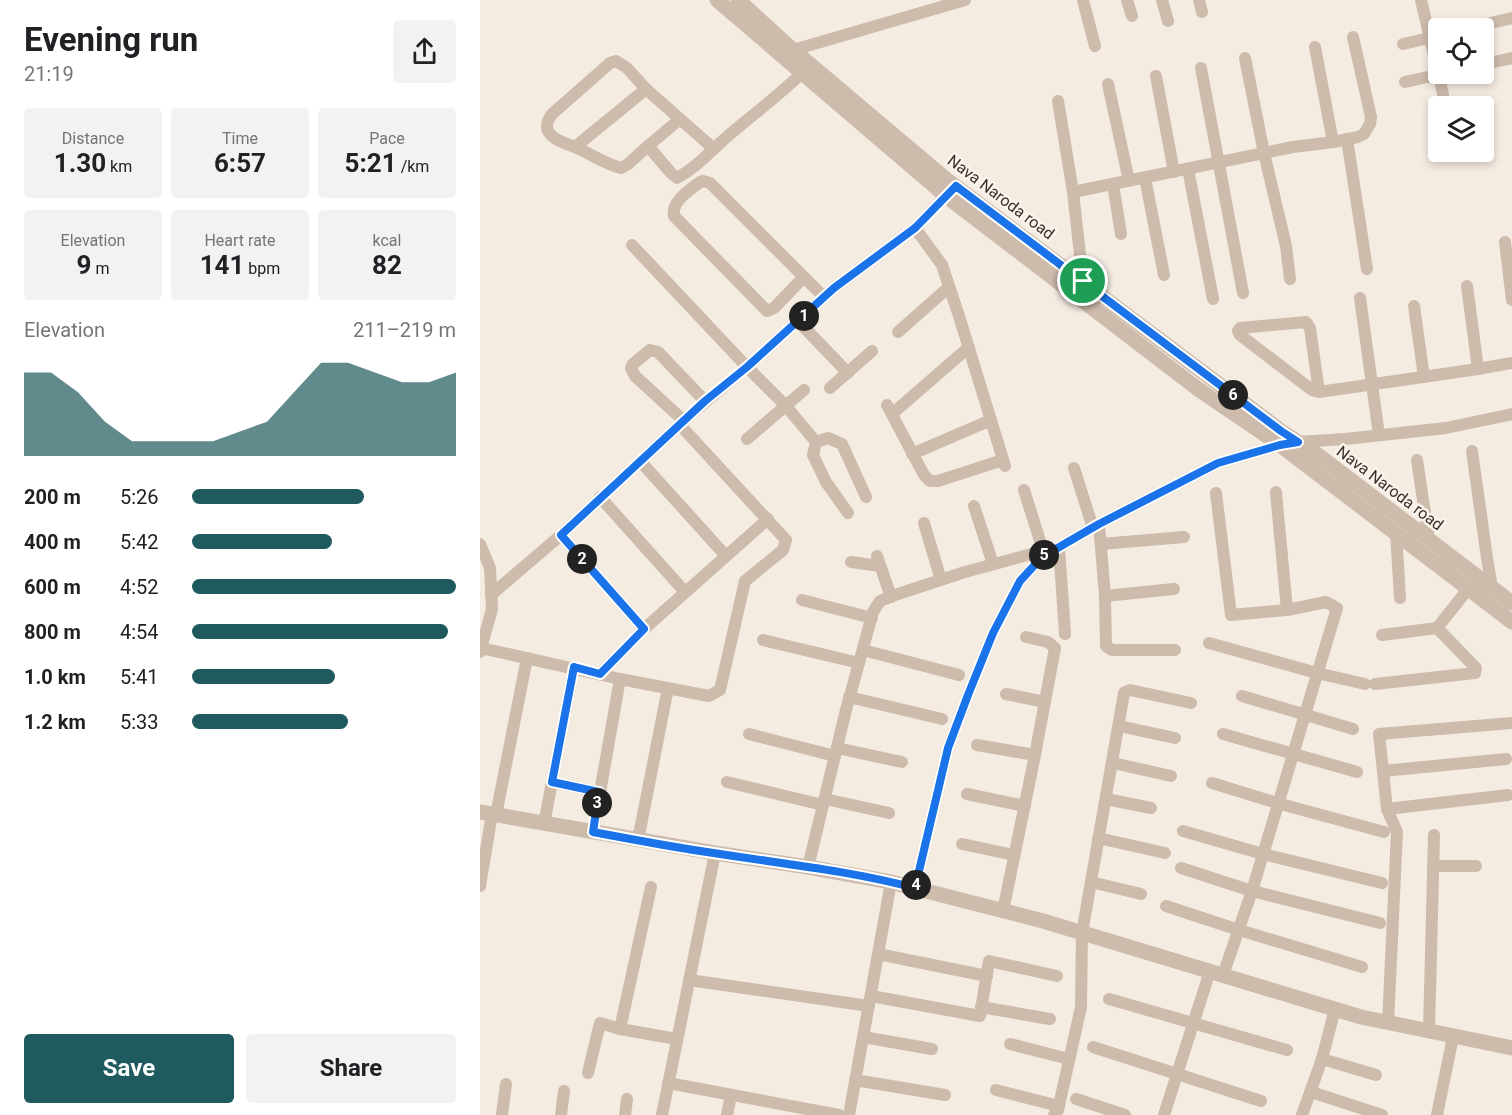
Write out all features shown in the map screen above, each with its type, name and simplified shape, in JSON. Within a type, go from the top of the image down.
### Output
[{"type":"street","name":"Nava Naroda road","points":[[717,0],[788,54],[951,191]]},
{"type":"street","points":[[788,54],[965,0]]},
{"type":"street","points":[[1083,0],[1095,46]]},
{"type":"street","points":[[1127,0],[1132,16]]},
{"type":"street","points":[[1161,0],[1168,21]]},
{"type":"street","points":[[1421,0],[1428,20]]},
{"type":"street","name":"Nava Naroda road","points":[[744,2],[801,73],[951,191],[1083,281],[1281,431],[1318,455],[1512,603]]},
{"type":"street","points":[[1494,22],[1512,18]]},
{"type":"street","points":[[1073,192],[1364,134],[1371,117],[1353,37]]},
{"type":"street","points":[[1403,44],[1428,38]]},
{"type":"street","points":[[1315,47],[1333,142]]},
{"type":"street","points":[[1245,57],[1286,246],[1290,279]]},
{"type":"street","points":[[1494,62],[1512,58]]},
{"type":"street","points":[[680,119],[621,168],[555,139],[546,127],[548,119],[610,63],[616,61],[622,63],[646,88],[714,149]]},
{"type":"street","points":[[1201,68],[1243,293]]},
{"type":"street","points":[[648,146],[677,178],[704,159],[801,73]]},
{"type":"street","points":[[1156,76],[1174,172]]},
{"type":"street","points":[[1405,82],[1428,77]]},
{"type":"street","points":[[1108,84],[1129,181]]},
{"type":"street","points":[[1442,84],[1443,94]]},
{"type":"street","points":[[575,147],[646,88]]},
{"type":"street","points":[[1058,101],[1073,192],[1083,281]]},
{"type":"street","points":[[1347,139],[1366,269]]},
{"type":"street","points":[[1188,169],[1213,299]]},
{"type":"street","points":[[1145,178],[1164,275]]},
{"type":"street","points":[[803,278],[774,308],[767,310],[674,216],[675,204],[700,182],[710,183],[824,297]]},
{"type":"street","points":[[1113,184],[1121,234]]},
{"type":"street","points":[[491,595],[561,535],[705,401],[747,367],[834,288],[915,228],[951,191],[1198,389],[1280,445],[1512,622]]},
{"type":"street","points":[[915,228],[942,265],[969,346],[1004,463],[934,482],[926,479],[890,410],[969,346]]},
{"type":"street","points":[[1505,242],[1512,300]]},
{"type":"street","points":[[632,245],[785,405],[816,442]]},
{"type":"street","points":[[1467,286],[1478,369]]},
{"type":"street","points":[[897,332],[949,287]]},
{"type":"street","points":[[1360,298],[1379,435]]},
{"type":"street","points":[[1414,306],[1424,377]]},
{"type":"street","points":[[798,321],[848,373]]},
{"type":"street","points":[[1318,392],[1310,328],[1306,321],[1240,328],[1238,331],[1240,335],[1312,390],[1318,392],[1512,363]]},
{"type":"street","points":[[480,544],[490,568],[492,609],[481,650],[709,696],[720,690],[745,581],[783,550],[786,540],[682,423],[635,376],[631,368],[650,350],[658,352],[705,401]]},
{"type":"street","points":[[830,388],[872,351]]},
{"type":"street","points":[[747,439],[804,390]]},
{"type":"street","points":[[915,888],[948,748],[968,695],[993,633],[1020,581],[1042,557],[1096,526],[1218,463],[1298,442],[1446,428],[1512,414]]},
{"type":"street","points":[[912,454],[991,420]]},
{"type":"street","points":[[816,442],[828,438],[842,444],[866,497]]},
{"type":"street","points":[[816,442],[813,455],[826,482],[848,513]]},
{"type":"street","points":[[1472,450],[1492,588]]},
{"type":"street","points":[[1417,460],[1429,540]]},
{"type":"street","points":[[640,462],[726,556]]},
{"type":"street","points":[[1074,468],[1101,544],[1106,646],[1112,651],[1175,650]]},
{"type":"street","points":[[808,867],[849,697],[873,612],[880,601],[941,580],[1035,553],[1041,544],[1023,490]]},
{"type":"street","points":[[1276,492],[1287,610]]},
{"type":"street","points":[[1164,1115],[1194,1023],[1216,973],[1239,930],[1336,608],[1326,602],[1287,610],[1231,615],[1216,493]]},
{"type":"street","points":[[600,497],[685,592]]},
{"type":"street","points":[[974,506],[993,564]]},
{"type":"street","points":[[600,674],[644,629],[768,519]]},
{"type":"street","points":[[924,523],[941,580]]},
{"type":"street","points":[[1396,533],[1400,598]]},
{"type":"street","points":[[561,535],[644,629]]},
{"type":"street","points":[[1101,544],[1184,537]]},
{"type":"street","points":[[1059,547],[1065,634]]},
{"type":"street","points":[[851,562],[878,561],[891,597]]},
{"type":"street","points":[[1105,596],[1174,589]]},
{"type":"street","points":[[1382,635],[1437,628],[1468,589]]},
{"type":"street","points":[[802,600],[872,618]]},
{"type":"street","points":[[1209,643],[1317,673],[1370,684],[1475,673],[1476,668],[1437,628]]},
{"type":"street","points":[[1003,911],[1055,648],[1048,642],[1026,637]]},
{"type":"street","points":[[763,640],[859,663]]},
{"type":"street","points":[[862,650],[959,675]]},
{"type":"street","points":[[480,886],[489,813],[527,658]]},
{"type":"street","points":[[544,824],[574,667]]},
{"type":"street","points":[[593,832],[620,679]]},
{"type":"street","points":[[638,840],[668,688]]},
{"type":"street","points":[[996,1090],[1056,1110],[1081,1007],[1082,933],[1124,693],[1128,691],[1191,703]]},
{"type":"street","points":[[1006,694],[1045,702]]},
{"type":"street","points":[[1242,696],[1353,729]]},
{"type":"street","points":[[849,697],[942,719]]},
{"type":"street","points":[[1388,1023],[1397,832],[1387,809],[1379,734],[1512,723]]},
{"type":"street","points":[[1119,726],[1175,738]]},
{"type":"street","points":[[749,734],[836,752],[902,762]]},
{"type":"street","points":[[1222,734],[1357,772]]},
{"type":"street","points":[[977,744],[1035,755]]},
{"type":"street","points":[[1383,771],[1506,759]]},
{"type":"street","points":[[1113,763],[1171,776]]},
{"type":"street","points":[[552,782],[599,792]]},
{"type":"street","points":[[727,783],[889,813]]},
{"type":"street","points":[[1212,783],[1384,832]]},
{"type":"street","points":[[967,794],[1025,806]]},
{"type":"street","points":[[1387,809],[1508,795]]},
{"type":"street","points":[[1106,799],[1151,808]]},
{"type":"street","points":[[489,813],[716,854],[891,882],[1082,933],[1361,1017],[1512,1048]]},
{"type":"street","points":[[1183,831],[1263,854],[1382,883]]},
{"type":"street","points":[[1429,1030],[1434,835]]},
{"type":"street","points":[[1098,838],[1165,853]]},
{"type":"street","points":[[962,844],[1014,855]]},
{"type":"street","points":[[662,1115],[716,854]]},
{"type":"street","points":[[1434,866],[1476,866]]},
{"type":"street","points":[[1181,868],[1252,891],[1380,923]]},
{"type":"street","points":[[849,1115],[891,882]]},
{"type":"street","points":[[1091,882],[1141,894]]},
{"type":"street","points":[[620,1029],[651,887]]},
{"type":"street","points":[[1166,906],[1362,967]]},
{"type":"street","points":[[878,954],[987,975]]},
{"type":"street","points":[[689,980],[980,1016],[989,961],[1057,976]]},
{"type":"street","points":[[1109,999],[1287,1050]]},
{"type":"street","points":[[981,1006],[1050,1019]]},
{"type":"street","points":[[1302,1115],[1322,1059],[1335,1009]]},
{"type":"street","points":[[588,1072],[600,1023],[620,1029],[677,1038]]},
{"type":"street","points":[[863,1037],[932,1049]]},
{"type":"street","points":[[1437,1115],[1453,1037]]},
{"type":"street","points":[[1010,1044],[1069,1059]]},
{"type":"street","points":[[1093,1047],[1261,1101]]},
{"type":"street","points":[[1322,1059],[1376,1075]]},
{"type":"street","points":[[855,1080],[945,1095]]},
{"type":"street","points":[[668,1083],[731,1095],[787,1111],[839,1115]]},
{"type":"street","points":[[502,1115],[506,1084]]},
{"type":"street","points":[[561,1115],[564,1091]]},
{"type":"street","points":[[1311,1092],[1382,1115]]},
{"type":"street","points":[[727,1115],[731,1095]]},
{"type":"street","points":[[625,1115],[627,1099]]},
{"type":"street","points":[[1077,1099],[1125,1115]]},
{"type":"route","points":[[956,186],[1083,281],[1298,442],[1218,463],[1099,524],[1042,557],[1020,581],[993,633],[948,748],[915,888],[808,867],[716,854],[593,832],[599,792],[552,782],[574,667],[600,674],[644,629],[561,535],[705,401],[747,367],[834,288],[915,228],[956,186]]}]
